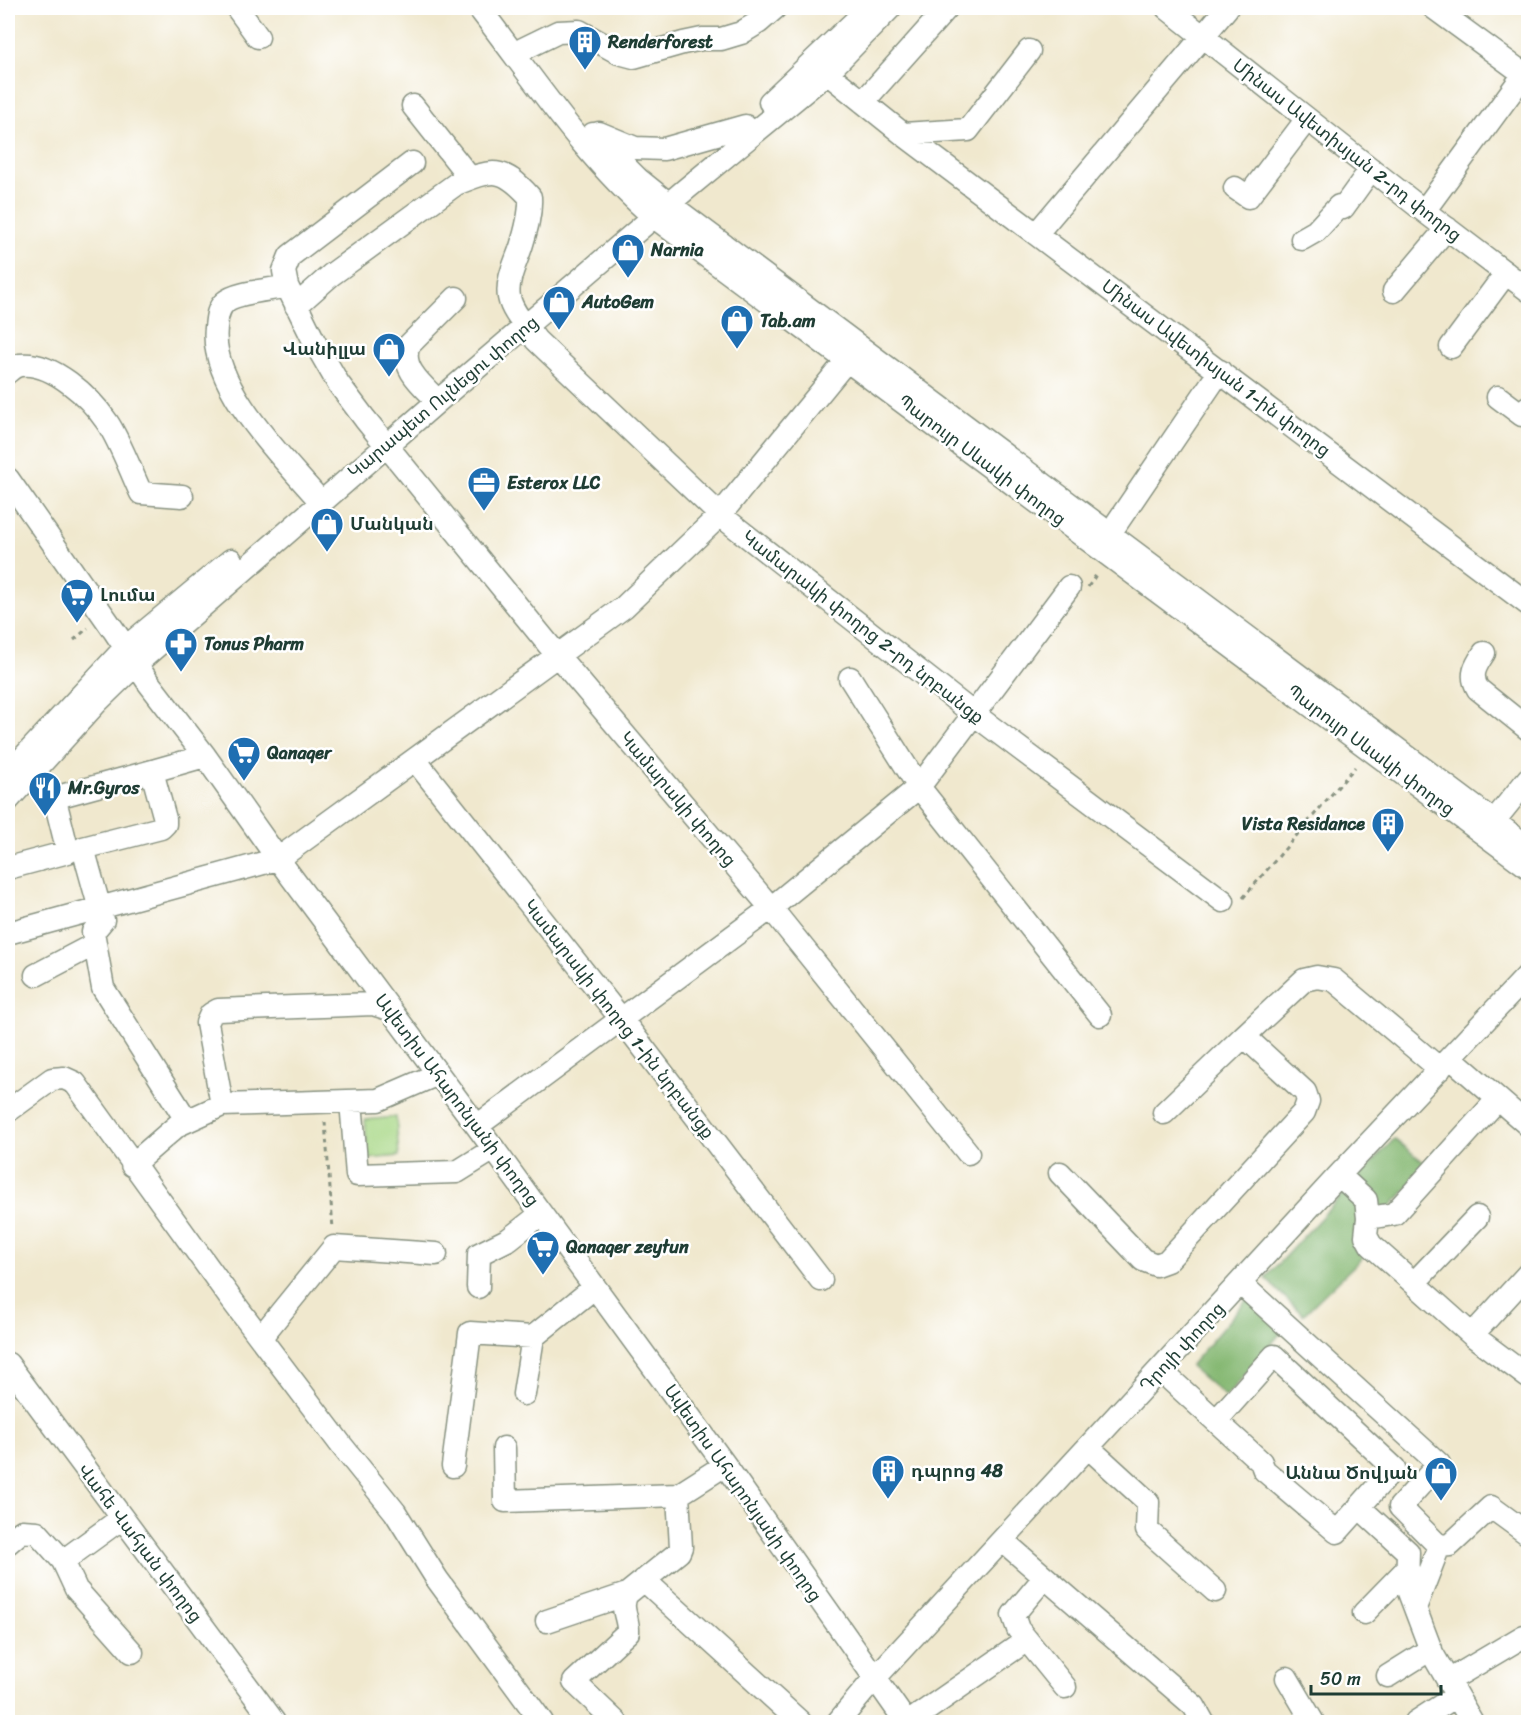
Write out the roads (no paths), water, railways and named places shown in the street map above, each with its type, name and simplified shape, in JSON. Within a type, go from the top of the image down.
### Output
[{"type":"street","points":[[237,8],[258,37]]},
{"type":"street","name":"Պարույր Սևակի փողոց","points":[[479,8],[610,176],[656,206],[1105,541],[1528,867]]},
{"type":"street","name":"Պարույր Սևակի փողոց","points":[[492,8],[583,124],[638,179],[656,206]]},
{"type":"street","points":[[524,49],[558,32],[579,31],[619,53],[634,57],[682,43],[702,39],[721,39],[741,33],[759,22],[775,8]]},
{"type":"street","name":"Կարապետ Ուլնեցու փողոց","points":[[8,774],[130,656],[656,206],[745,126],[869,8]]},
{"type":"street","name":"Կարապետ Ուլնեցու փողոց","points":[[656,206],[827,73],[890,8]]},
{"type":"street","points":[[863,102],[947,8]]},
{"type":"street","name":"Մինաս Ավետիսյան 2-րդ փողոց","points":[[1167,8],[1528,290]]},
{"type":"street","points":[[1037,233],[1227,8]]},
{"type":"street","points":[[1424,211],[1527,73],[1434,8]]},
{"type":"street","points":[[903,134],[968,130],[1029,51]]},
{"type":"street","name":"Մինաս Ավետիսյան 1-ին փողոց","points":[[827,73],[903,134],[1528,604]]},
{"type":"street","points":[[413,106],[470,178]]},
{"type":"street","points":[[1235,188],[1248,197],[1307,119]]},
{"type":"street","points":[[583,124],[612,140],[635,148],[664,149],[745,126]]},
{"type":"street","points":[[292,296],[284,271],[290,256],[412,163]]},
{"type":"street","points":[[1302,238],[1316,231],[1339,206],[1343,208],[1371,169]]},
{"type":"street","points":[[316,497],[264,438],[232,388],[218,359],[214,337],[217,313],[225,302],[240,296],[292,296],[331,275],[456,184],[470,178],[497,172],[505,174],[519,184],[530,197],[531,209],[510,281],[509,297],[522,321]]},
{"type":"street","points":[[1394,291],[1447,228]]},
{"type":"street","points":[[1451,347],[1506,273]]},
{"type":"street","name":"Կամարակի փողոց","points":[[292,296],[338,383],[382,441],[557,655],[771,908],[968,1153]]},
{"type":"street","points":[[433,396],[408,366],[405,358],[406,351],[409,345],[456,298]]},
{"type":"street","name":"Կամարակի փողոց 2-րդ նրբանցք","points":[[522,321],[536,340],[720,515],[975,715],[1223,902]]},
{"type":"street","points":[[8,933],[278,859],[624,607],[720,515],[853,353]]},
{"type":"street","points":[[8,372],[18,365],[41,367],[65,378],[107,422],[141,493],[182,496]]},
{"type":"street","points":[[1105,541],[1220,371]]},
{"type":"street","points":[[1498,397],[1522,415],[1528,407]]},
{"type":"street","name":"Ավետիս Ահարոնյանի փողոց","points":[[8,479],[148,682],[205,756],[278,859],[595,1287],[907,1722]]},
{"type":"street","name":"Պարույր Սևակի փողոց","points":[[1105,541],[1528,847]]},
{"type":"street","points":[[477,1126],[771,908],[919,787],[1069,587]]},
{"type":"street","points":[[1484,653],[1475,666],[1474,683],[1478,689],[1528,729]]},
{"type":"street","name":"Կարապետ Ուլնեցու փողոց","points":[[8,800],[97,702],[130,656]]},
{"type":"street","points":[[850,678],[919,787],[1100,1015]]},
{"type":"street","points":[[187,1121],[103,988],[93,932],[103,920],[100,907],[56,804],[57,797],[205,756]]},
{"type":"street","name":"Կամարակի փողոց 1-ին նրբանցք","points":[[415,760],[622,1020],[821,1280]]},
{"type":"street","points":[[8,868],[161,828],[165,824],[165,819],[153,781],[156,770]]},
{"type":"street","points":[[1494,821],[1528,779]]},
{"type":"street","points":[[36,975],[95,944]]},
{"type":"street","points":[[1164,1113],[1304,980],[1317,977],[1334,980],[1445,1064],[1498,1099],[1528,1125]]},
{"type":"street","name":"Դրոյի փողոց","points":[[838,1722],[874,1679],[1340,1175],[1445,1064],[1524,988]]},
{"type":"street","points":[[222,1105],[207,1023],[211,1014],[218,1010],[373,1004],[389,1009]]},
{"type":"street","points":[[1060,1173],[1143,1260],[1156,1265],[1167,1261],[1304,1112],[1308,1101],[1305,1092],[1244,1035]]},
{"type":"street","points":[[132,1165],[178,1125],[222,1105],[378,1100],[438,1074]]},
{"type":"street","points":[[8,1111],[52,1079],[64,1078],[75,1083],[132,1165],[342,1446],[395,1512],[437,1579],[542,1722]]},
{"type":"street","points":[[1368,1218],[1394,1214],[1498,1099]]},
{"type":"street","points":[[351,1101],[357,1174],[457,1173],[494,1149]]},
{"type":"street","points":[[1340,1175],[1366,1200],[1368,1218],[1366,1236],[1371,1245],[1472,1335],[1528,1377]]},
{"type":"street","points":[[478,1287],[479,1254],[509,1239],[541,1214]]},
{"type":"street","points":[[1414,1283],[1477,1217]]},
{"type":"street","points":[[261,1337],[334,1247],[436,1254]]},
{"type":"street","points":[[1472,1335],[1528,1274]]},
{"type":"street","points":[[1240,1283],[1439,1464],[1400,1507],[1439,1546]]},
{"type":"street","points":[[524,1394],[533,1338],[595,1287]]},
{"type":"street","points":[[453,1466],[470,1333],[533,1338]]},
{"type":"street","points":[[1160,1370],[1261,1462],[1264,1470],[1337,1532],[1394,1468],[1274,1356],[1216,1421]]},
{"type":"street","name":"Վահե Վահյան փողոց","points":[[8,1364],[274,1722]]},
{"type":"street","points":[[504,1448],[505,1501],[678,1495],[725,1466]]},
{"type":"street","points":[[1089,1448],[1148,1502],[1147,1530],[1215,1592]]},
{"type":"street","points":[[616,1722],[574,1682],[628,1632],[623,1600],[635,1587],[679,1552],[681,1547],[678,1495]]},
{"type":"street","points":[[1359,1507],[1408,1552],[1407,1587],[1431,1649],[1472,1722]]},
{"type":"street","points":[[1439,1546],[1450,1545],[1491,1507],[1526,1542]]},
{"type":"street","points":[[63,1561],[122,1518]]},
{"type":"street","points":[[8,1543],[22,1531],[37,1532],[63,1561],[76,1589],[132,1652]]},
{"type":"street","points":[[1003,1542],[1194,1707],[1203,1722]]},
{"type":"street","points":[[1415,1608],[1439,1546]]},
{"type":"street","points":[[1364,1613],[1408,1568]]},
{"type":"street","points":[[1044,1578],[1013,1616],[1018,1629],[1065,1687]]},
{"type":"street","points":[[547,1621],[635,1587]]},
{"type":"street","points":[[635,1587],[800,1722]]},
{"type":"street","points":[[1416,1722],[1452,1688],[1524,1636]]},
{"type":"street","points":[[907,1722],[1027,1640]]},
{"type":"street","points":[[1388,1676],[1431,1649]]},
{"type":"street","points":[[1287,1678],[1313,1722]]},
{"type":"place","name":"Renderforest","points":[[585,71]]},
{"type":"place","name":"Narnia","points":[[628,279]]},
{"type":"place","name":"AutoGem","points":[[559,331]]},
{"type":"place","name":"Tab.am","points":[[737,350]]},
{"type":"place","name":"Վանիլլա","points":[[389,378]]},
{"type":"place","name":"Esterox LLC","points":[[484,512]]},
{"type":"place","name":"Մանկան","points":[[327,553]]},
{"type":"place","name":"Լումա","points":[[77,624]]},
{"type":"place","name":"Tonus Pharm","points":[[181,673]]},
{"type":"place","name":"Qanaqer","points":[[244,782]]},
{"type":"place","name":"Mr.Gyros","points":[[45,817]]},
{"type":"place","name":"Vista Residance","points":[[1388,853]]},
{"type":"place","name":"Qanaqer zeytun","points":[[543,1276]]},
{"type":"place","name":"դպրոց 48","points":[[888,1500]]},
{"type":"place","name":"Աննա Ծովյան","points":[[1441,1502]]}]
